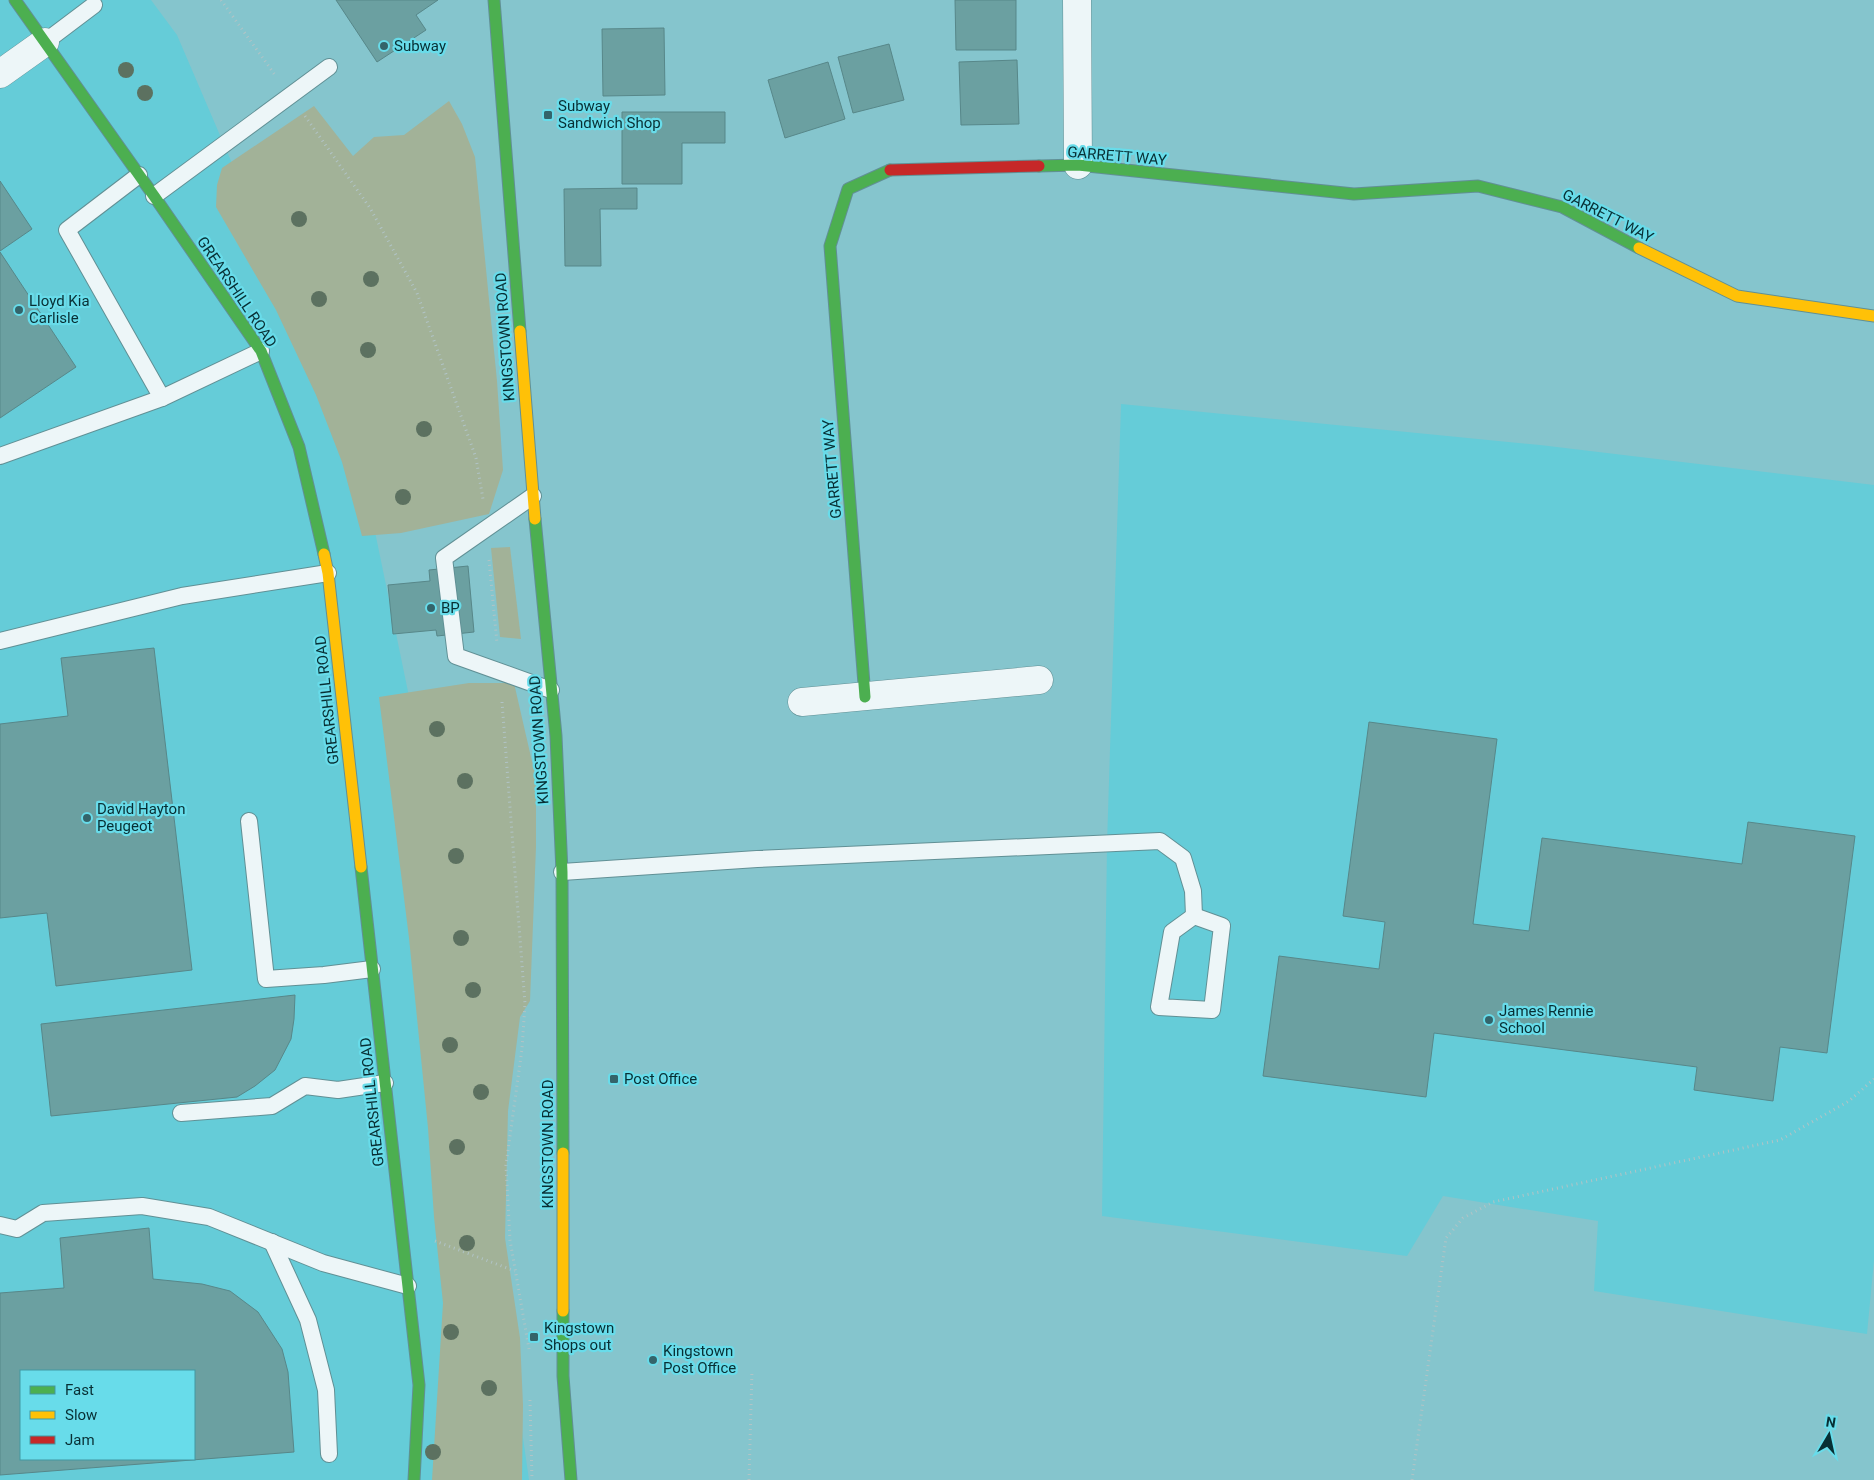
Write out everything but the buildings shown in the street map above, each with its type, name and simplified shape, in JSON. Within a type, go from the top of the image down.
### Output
[{"type":"street","name":"GREARSHILL ROAD","points":[[16,0],[261,351],[299,447],[328,573],[402,1228],[419,1385],[414,1480]]},
{"type":"street","name":"KINGSTOWN ROAD","points":[[494,0],[533,496],[556,736],[562,872],[563,1376],[571,1480]]},
{"type":"street","points":[[1077,0],[1078,166]]},
{"type":"street","points":[[0,74],[45,42]]},
{"type":"street","name":"GARRETT WAY","points":[[865,697],[830,246],[848,188],[888,170],[1078,166],[1354,194],[1478,186],[1562,207],[1675,267],[1737,296],[1874,316]]},
{"type":"street","points":[[802,702],[1039,680]]},
{"type":"lane","points":[[45,42],[94,5]]},
{"type":"lane","points":[[154,196],[329,67]]},
{"type":"lane","points":[[139,175],[67,230],[162,398]]},
{"type":"lane","points":[[0,456],[162,398],[261,351]]},
{"type":"lane","points":[[533,496],[444,558],[456,656],[551,690]]},
{"type":"lane","points":[[0,641],[182,596],[328,573]]},
{"type":"lane","points":[[249,821],[266,979],[372,969]]},
{"type":"lane","points":[[562,872],[757,859],[1160,841],[1183,858],[1193,891],[1194,916]]},
{"type":"lane","points":[[1194,916],[1222,926],[1212,1010],[1159,1006],[1172,932],[1194,916]]},
{"type":"lane","points":[[181,1113],[272,1106],[305,1086],[338,1090],[385,1083]]},
{"type":"lane","points":[[0,1225],[17,1229],[44,1213],[142,1206],[209,1217],[323,1263],[408,1286]]},
{"type":"lane","points":[[272,1242],[308,1320],[326,1390],[329,1454]]},
{"type":"path","points":[[222,0],[370,208],[417,293],[476,458],[487,529],[525,1004],[522,1049],[506,1165],[510,1240],[530,1356]]},
{"type":"path","points":[[1412,1480],[1446,1238],[1463,1218],[1493,1202],[1780,1140],[1849,1101],[1874,1079]]},
{"type":"path","points":[[402,1228],[515,1271]]},
{"type":"path","points":[[750,1480],[752,1370]]},
{"type":"path","points":[[530,1393],[532,1480]]},
{"type":"shaded area","points":[[0,0],[151,0],[177,35],[361,464],[437,832],[529,1480],[0,1480]]},
{"type":"shaded area","name":"James Rennie School","points":[[1121,404],[1540,445],[1874,485],[1874,1260],[1867,1334],[1594,1291],[1598,1221],[1443,1196],[1407,1256],[1102,1216],[1107,844]]},
{"type":"green space","points":[[449,101],[462,124],[475,157],[497,381],[503,470],[489,514],[401,533],[362,536],[342,462],[316,395],[276,310],[216,207],[217,185],[222,168],[314,106],[353,156],[374,137],[404,135]]},
{"type":"green space","points":[[510,547],[521,639],[500,637],[491,548]]},
{"type":"green space","points":[[469,683],[514,683],[536,779],[536,847],[530,1001],[520,1017],[508,1111],[505,1238],[520,1338],[523,1405],[522,1480],[432,1480],[443,1303],[409,938],[379,697]]},
{"type":"traffic: fast","points":[[15,0],[261,351],[299,447],[324,554]]},
{"type":"traffic: fast","points":[[494,0],[520,331]]},
{"type":"traffic: fast","points":[[1039,166],[1078,165],[1354,194],[1478,186],[1562,207],[1639,248]]},
{"type":"traffic: fast","points":[[865,697],[830,246],[848,189],[890,170]]},
{"type":"traffic: fast","points":[[535,519],[556,736],[562,872],[563,1153]]},
{"type":"traffic: fast","points":[[361,867],[419,1385],[414,1480]]},
{"type":"traffic: fast","points":[[563,1311],[563,1376],[571,1480]]},
{"type":"traffic: slow","points":[[1639,248],[1737,296],[1874,316]]},
{"type":"traffic: slow","points":[[520,331],[535,519]]},
{"type":"traffic: slow","points":[[324,554],[328,573],[361,867]]},
{"type":"traffic: slow","points":[[563,1153],[563,1311]]},
{"type":"traffic: jam","points":[[890,170],[1039,166]]},
{"type":"place","name":"Subway","points":[[384,46]]},
{"type":"place","name":"Subway Sandwich Shop","points":[[548,115]]},
{"type":"place","name":"Lloyd Kia Carlisle","points":[[19,310]]},
{"type":"place","name":"BP","points":[[431,608]]},
{"type":"place","name":"David Hayton Peugeot","points":[[87,818]]},
{"type":"place","name":"James Rennie School","points":[[1489,1020]]},
{"type":"place","name":"Post Office","points":[[614,1079]]},
{"type":"place","name":"Kingstown Shops out","points":[[534,1337]]},
{"type":"place","name":"Kingstown Post Office","points":[[653,1360]]}]
